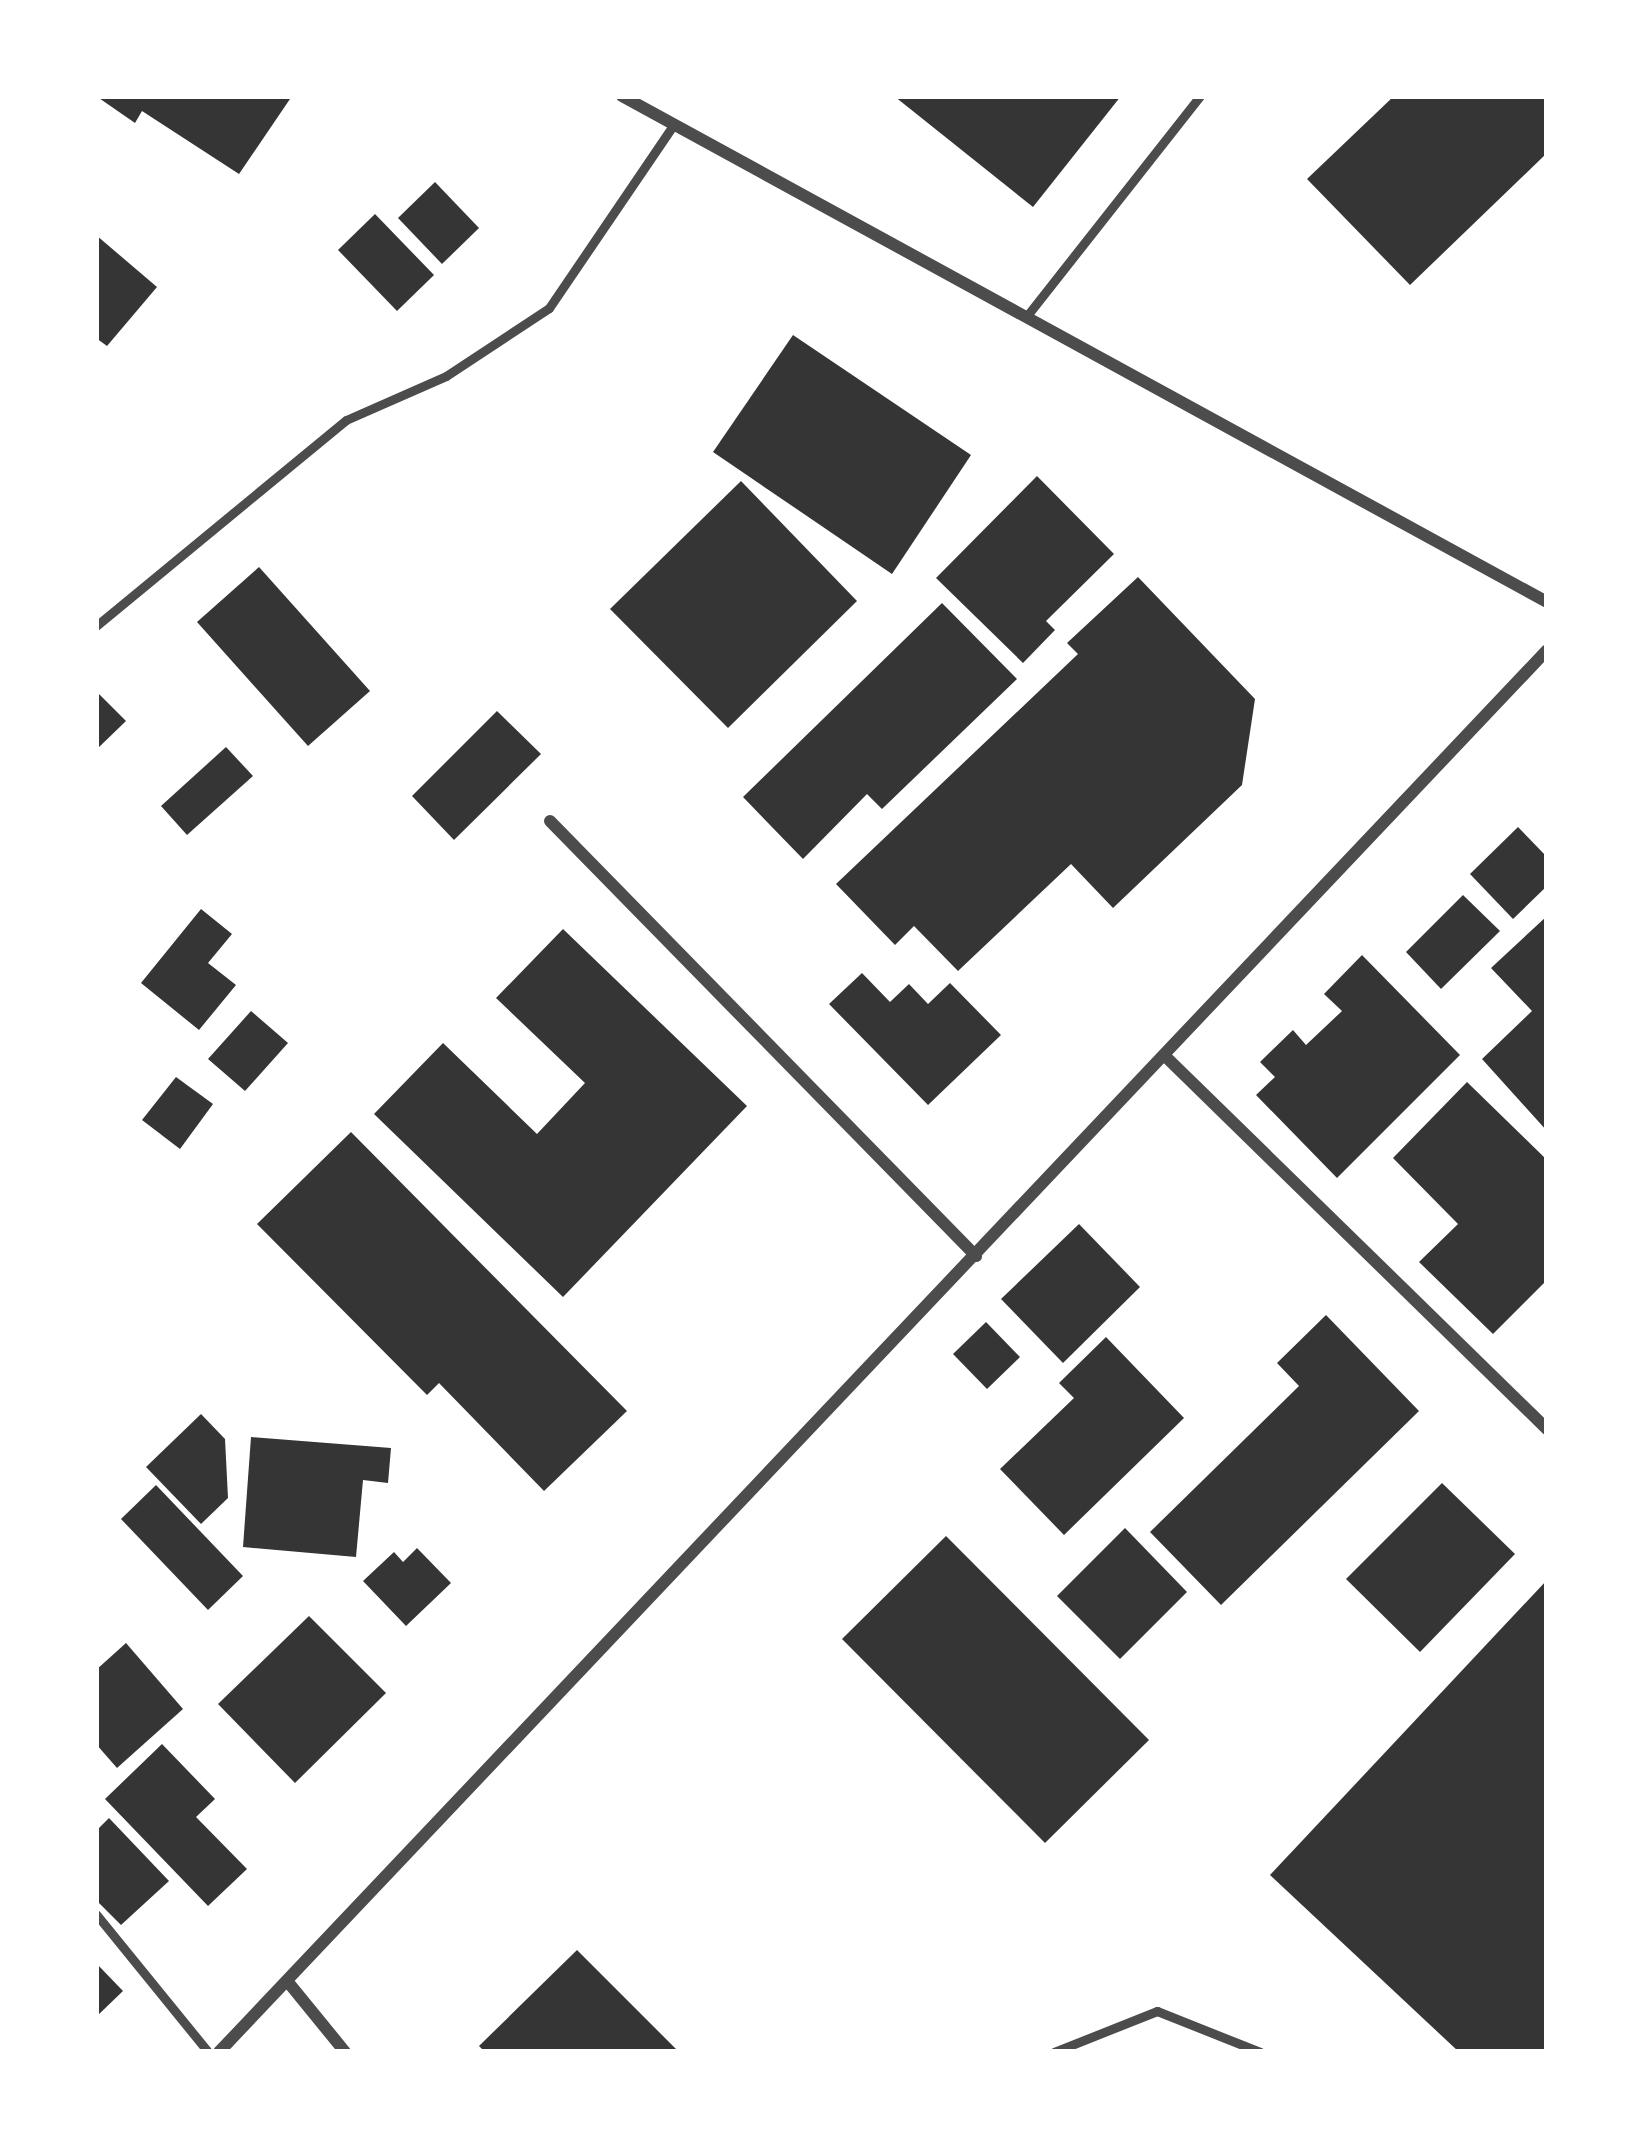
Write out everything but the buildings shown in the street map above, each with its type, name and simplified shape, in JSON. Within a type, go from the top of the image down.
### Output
[{"type":"street","points":[[622,96],[1547,602]]},
{"type":"street","points":[[219,2052],[1547,650]]},
{"type":"street","points":[[550,821],[976,1256]]},
{"type":"street","points":[[1165,1056],[1547,1430]]},
{"type":"street","points":[[288,1982],[345,2052]]},
{"type":"lane","points":[[1026,317],[1200,96]]},
{"type":"lane","points":[[96,626],[346,420],[446,376],[549,308],[674,124]]},
{"type":"lane","points":[[96,1914],[208,2052]]},
{"type":"lane","points":[[1054,2052],[1157,2011],[1260,2052]]}]
